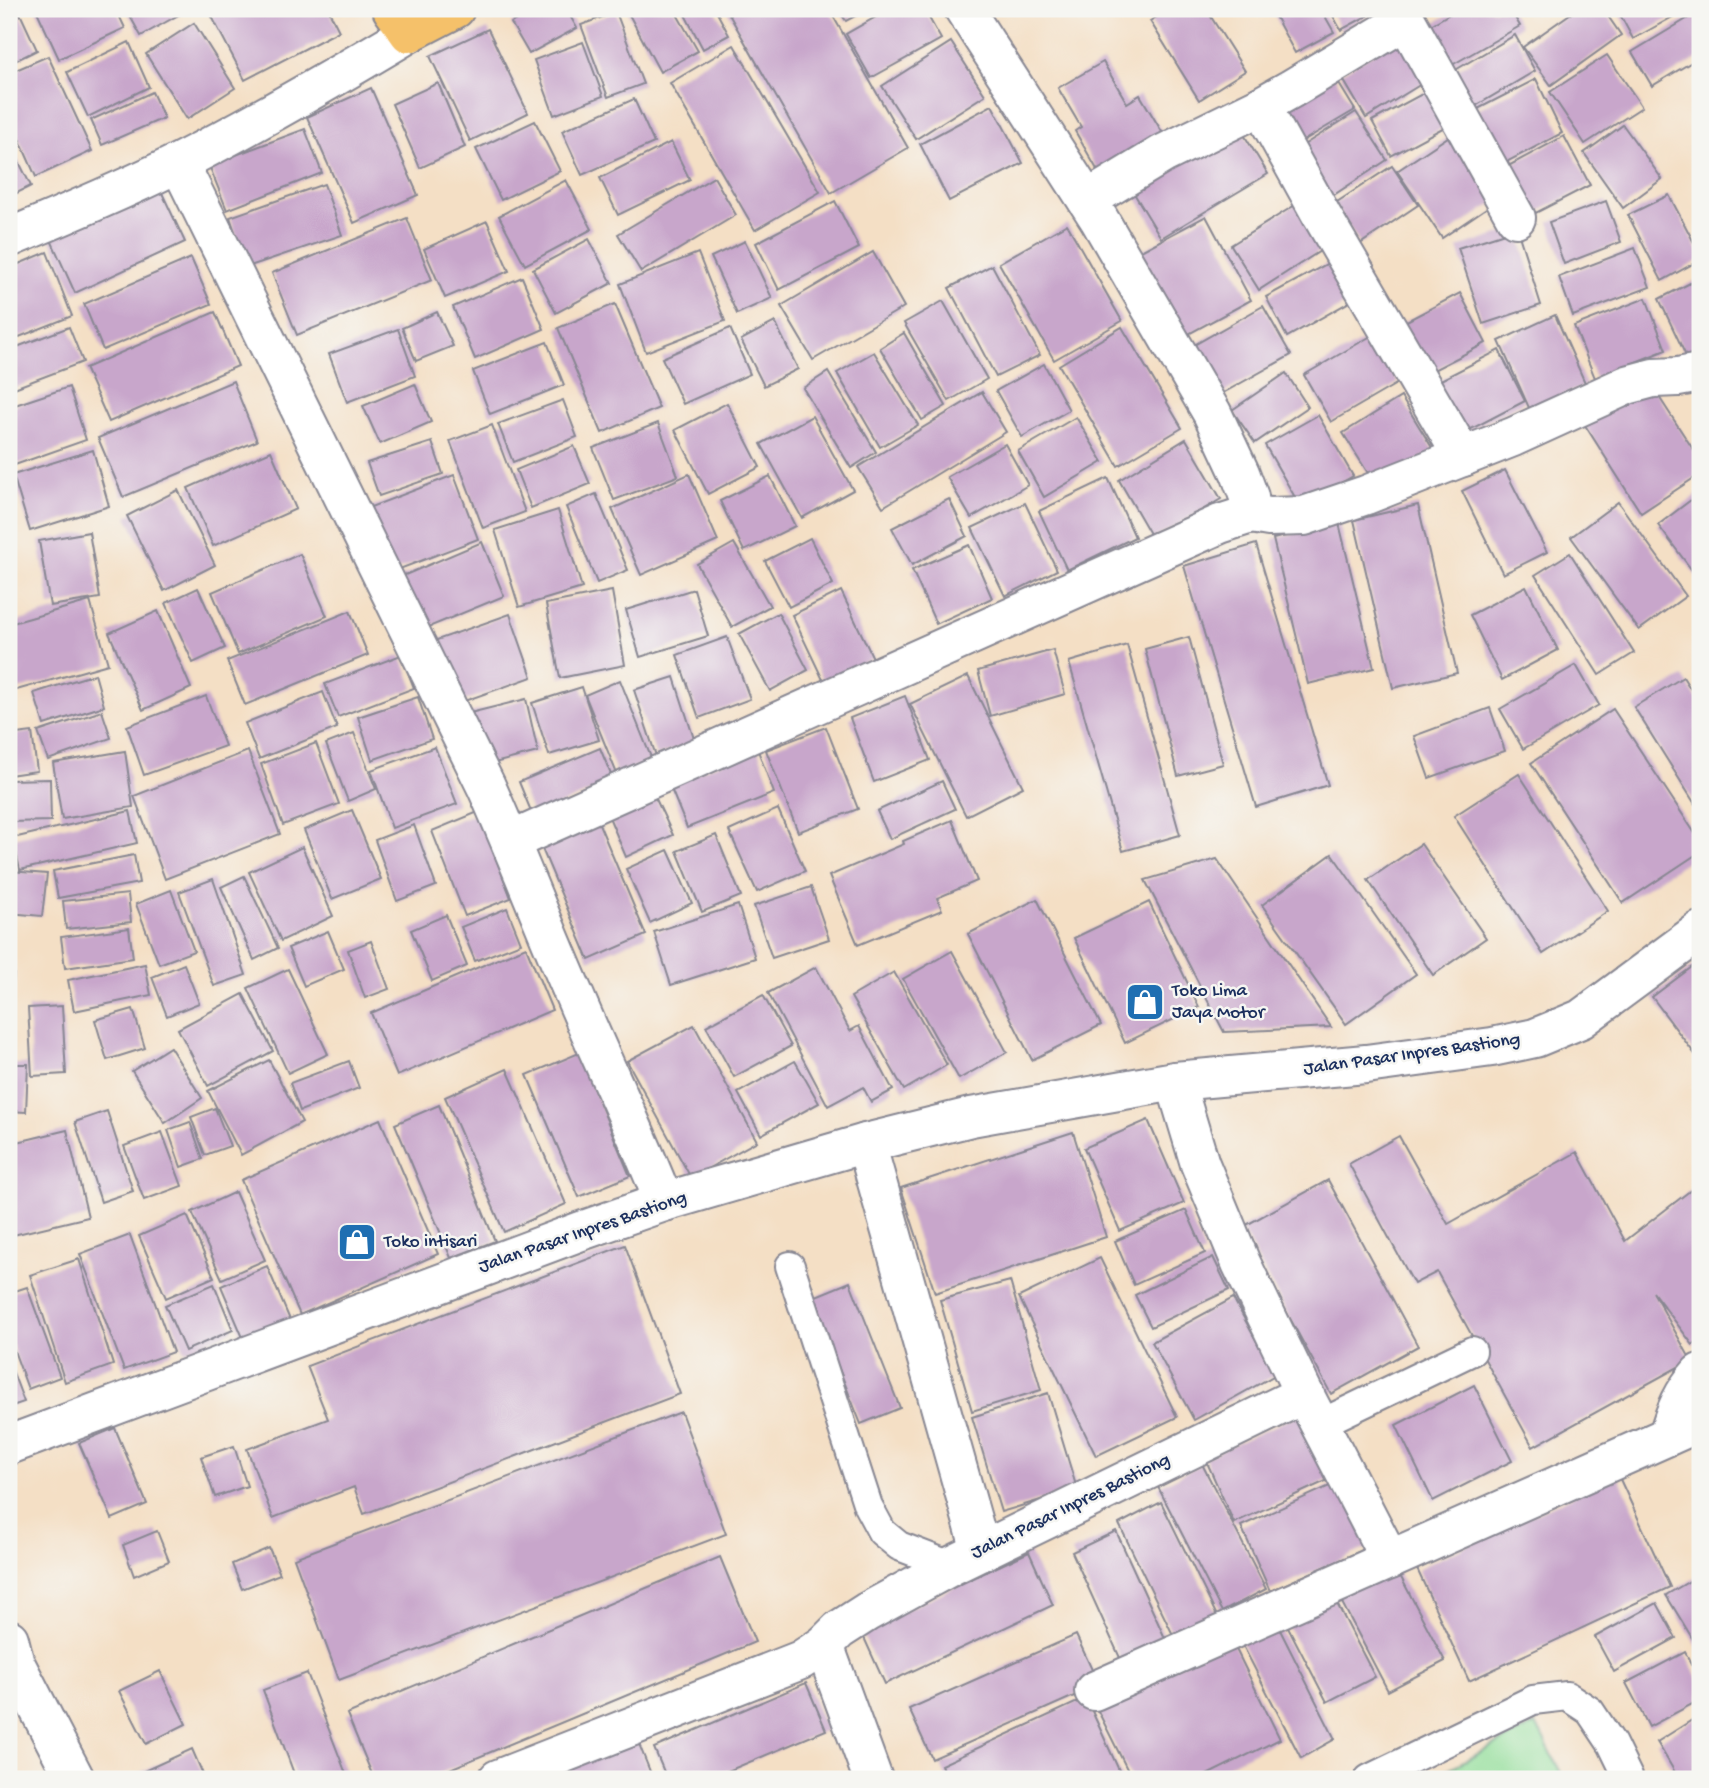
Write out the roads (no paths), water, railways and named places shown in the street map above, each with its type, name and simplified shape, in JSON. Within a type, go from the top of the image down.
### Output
[{"type":"highway","points":[[401,21],[455,9]]},
{"type":"street","points":[[964,9],[1087,200],[1212,413],[1240,473],[1249,497],[1251,514]]},
{"type":"street","points":[[1087,200],[1163,154],[1261,106],[1403,15],[1516,218]]},
{"type":"street","points":[[9,238],[179,163],[331,79],[401,21]]},
{"type":"street","points":[[1261,106],[1463,457]]},
{"type":"street","points":[[179,163],[461,734],[511,841],[573,994],[664,1202]]},
{"type":"street","points":[[511,841],[1220,524],[1251,514],[1269,517],[1304,516],[1366,495],[1513,437],[1627,385],[1653,378],[1700,373]]},
{"type":"street","name":"Jalan Pasar Inpres Bastiong","points":[[9,1445],[664,1202],[866,1143],[971,1117],[1175,1081],[1366,1064],[1492,1047],[1535,1038],[1581,1019],[1700,931]]},
{"type":"street","points":[[1175,1081],[1200,1164],[1241,1263],[1390,1560]]},
{"type":"street","points":[[866,1143],[966,1559]]},
{"type":"street","points":[[1094,1691],[1390,1560],[1690,1432],[1675,1412],[1681,1398],[1700,1373]]},
{"type":"street","name":"Jalan Pasar Inpres Bastiong","points":[[498,1779],[801,1660],[867,1612],[966,1559],[1312,1409]]},
{"type":"street","points":[[9,1639],[15,1663],[75,1779]]},
{"type":"street","points":[[824,1645],[873,1779]]},
{"type":"lane","points":[[790,1266],[868,1506],[882,1532],[900,1546],[966,1559]]},
{"type":"lane","points":[[1312,1409],[1472,1351]]},
{"type":"lane","points":[[1368,1779],[1533,1700],[1567,1696],[1590,1711],[1612,1744],[1629,1779]]},
{"type":"place","name":"Toko Lima Jaya Motor","points":[[1145,1002]]},
{"type":"place","name":"Toko intisari","points":[[357,1242]]}]
